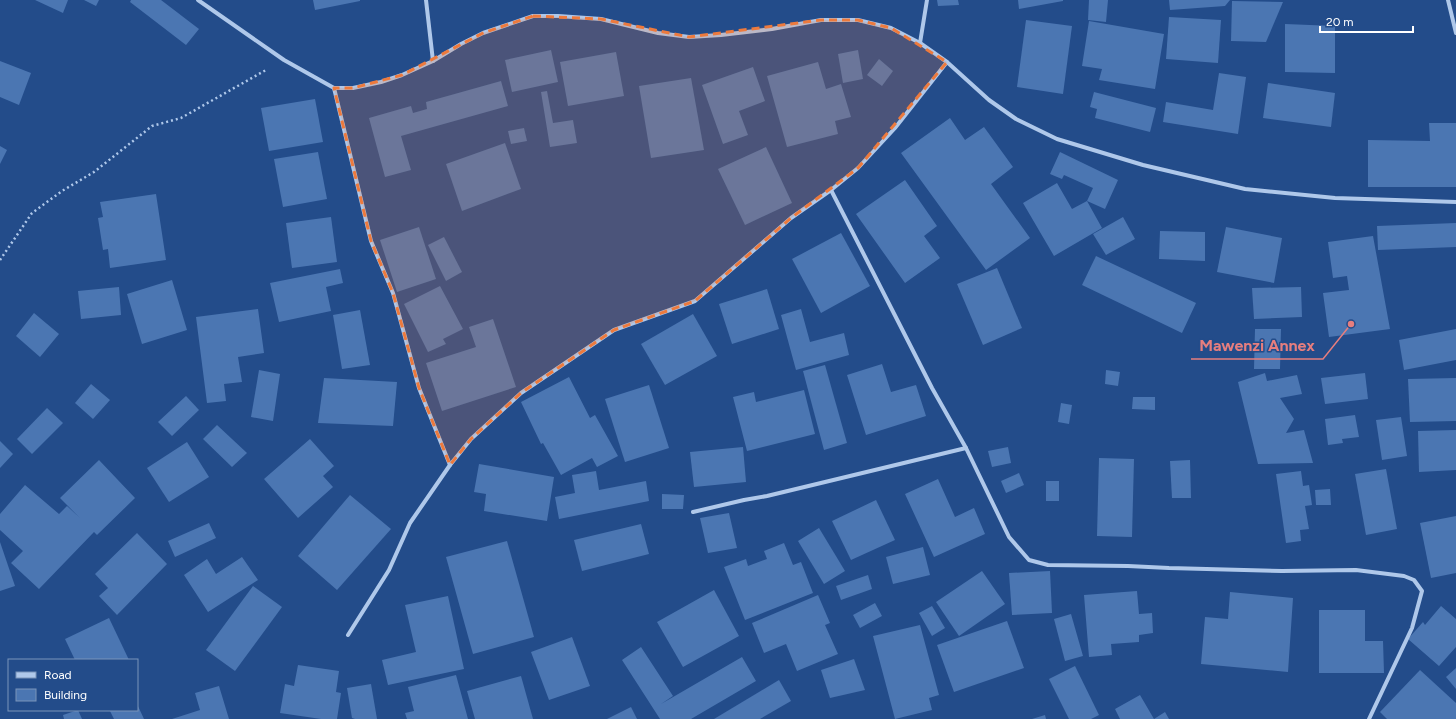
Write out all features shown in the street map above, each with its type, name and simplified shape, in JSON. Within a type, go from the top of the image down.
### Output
[{"type":"street","points":[[198,0],[284,60],[334,88],[353,88],[402,76],[433,61],[483,33],[533,16],[601,19],[658,33],[689,37],[772,29],[821,20],[858,20],[891,28],[920,43],[947,62],[990,100],[1016,119],[1057,139],[1143,165],[1245,189],[1335,198],[1456,202]]},
{"type":"street","points":[[426,0],[433,61]]},
{"type":"street","points":[[920,43],[927,0]]},
{"type":"street","points":[[1448,0],[1456,33]]},
{"type":"street","points":[[348,635],[389,570],[410,523],[450,465],[471,439],[521,393],[614,330],[695,301],[791,218],[831,190],[858,168],[895,128],[947,62]]},
{"type":"street","points":[[334,88],[371,241],[392,293],[420,388],[450,465]]},
{"type":"street","points":[[831,190],[932,388],[966,448],[1009,537],[1029,560],[1048,565],[1274,571],[1356,570],[1404,576],[1414,580],[1422,591],[1412,628],[1369,719]]},
{"type":"street","points":[[693,512],[767,496],[966,448]]},
{"type":"path","points":[[0,260],[32,213],[62,191],[94,172],[152,126],[181,118],[284,60]]},
{"type":"highlighted area","points":[[533,16],[601,19],[689,37],[821,20],[858,20],[891,28],[947,62],[858,168],[791,218],[695,301],[614,330],[521,393],[471,439],[450,465],[419,388],[393,293],[371,241],[334,88],[353,88],[402,75],[483,33]]},
{"type":"building","points":[[35,0],[68,0],[63,13]]},
{"type":"building","points":[[84,0],[99,0],[96,6]]},
{"type":"building","points":[[131,0],[161,0],[199,29],[186,45],[130,2]]},
{"type":"building","points":[[313,0],[360,0],[360,1],[315,10]]},
{"type":"building","points":[[937,0],[958,0],[959,5],[938,6]]},
{"type":"building","points":[[1018,0],[1063,0],[1063,1],[1019,9]]},
{"type":"building","points":[[1089,0],[1108,0],[1106,22],[1088,20]]},
{"type":"building","points":[[1169,0],[1230,0],[1225,6],[1170,10]]},
{"type":"building","points":[[1232,1],[1283,2],[1266,42],[1231,41]]},
{"type":"building","points":[[1169,17],[1221,20],[1218,63],[1166,59]]},
{"type":"building","points":[[1026,20],[1072,26],[1063,94],[1017,87]]},
{"type":"building","points":[[1089,21],[1164,34],[1155,89],[1099,80],[1102,69],[1082,66]]},
{"type":"building","points":[[1285,24],[1335,26],[1335,73],[1285,72]]},
{"type":"building","points":[[551,50],[558,82],[512,92],[505,60]]},
{"type":"building","points":[[858,50],[863,79],[843,83],[838,54]]},
{"type":"building","points":[[616,52],[624,96],[568,106],[560,62]]},
{"type":"building","points":[[879,59],[893,71],[882,86],[867,75]]},
{"type":"building","points":[[0,61],[31,73],[19,105],[0,97]]},
{"type":"building","points":[[818,62],[826,89],[841,84],[851,117],[835,121],[838,134],[787,147],[767,76]]},
{"type":"building","points":[[753,67],[765,101],[739,111],[748,135],[723,144],[702,85]]},
{"type":"building","points":[[1219,73],[1246,77],[1238,134],[1163,122],[1166,102],[1213,110]]},
{"type":"building","points":[[691,78],[704,150],[651,158],[639,86]]},
{"type":"building","points":[[501,81],[508,106],[401,136],[411,170],[385,177],[369,118],[411,106],[413,113],[427,109],[426,102]]},
{"type":"building","points":[[1268,83],[1335,93],[1331,127],[1263,118]]},
{"type":"building","points":[[547,91],[553,123],[573,120],[577,143],[550,147],[541,92]]},
{"type":"building","points":[[1094,92],[1156,108],[1150,132],[1095,118],[1097,109],[1090,107]]},
{"type":"building","points":[[315,99],[323,142],[269,151],[261,108]]},
{"type":"building","points":[[950,118],[965,140],[984,127],[1013,167],[991,184],[1030,238],[986,270],[901,153]]},
{"type":"building","points":[[1429,123],[1456,123],[1456,187],[1368,187],[1368,140],[1430,141]]},
{"type":"building","points":[[524,128],[527,141],[511,144],[508,131]]},
{"type":"building","points":[[505,143],[521,189],[462,211],[446,164]]},
{"type":"building","points":[[0,146],[7,150],[0,164]]},
{"type":"building","points":[[766,147],[792,203],[745,225],[718,169]]},
{"type":"building","points":[[318,152],[327,199],[283,207],[274,159]]},
{"type":"building","points":[[1060,152],[1118,180],[1105,209],[1087,201],[1093,188],[1064,175],[1062,179],[1050,174]]},
{"type":"building","points":[[905,180],[937,226],[924,236],[940,258],[905,283],[856,214]]},
{"type":"building","points":[[1057,183],[1072,209],[1087,201],[1102,228],[1054,256],[1023,203]]},
{"type":"building","points":[[156,194],[166,260],[110,268],[108,249],[103,250],[98,218],[103,217],[100,202]]},
{"type":"building","points":[[331,217],[337,262],[292,268],[286,223]]},
{"type":"building","points":[[1123,217],[1135,239],[1106,255],[1093,234]]},
{"type":"building","points":[[1456,223],[1456,247],[1378,250],[1377,226]]},
{"type":"building","points":[[419,227],[436,279],[397,292],[380,240]]},
{"type":"building","points":[[1226,227],[1282,238],[1274,283],[1217,272]]},
{"type":"building","points":[[1160,231],[1205,232],[1205,261],[1159,259]]},
{"type":"building","points":[[841,233],[870,286],[821,313],[792,259]]},
{"type":"building","points":[[1373,236],[1390,329],[1329,337],[1323,293],[1349,290],[1347,276],[1333,278],[1328,242]]},
{"type":"building","points":[[444,237],[462,272],[446,281],[428,245]]},
{"type":"building","points":[[1096,256],[1196,303],[1182,333],[1082,285]]},
{"type":"building","points":[[997,268],[1022,328],[983,345],[957,284]]},
{"type":"building","points":[[340,269],[343,283],[326,287],[331,311],[279,322],[270,283]]},
{"type":"building","points":[[172,280],[187,330],[142,344],[127,294]]},
{"type":"building","points":[[440,286],[463,329],[443,339],[446,344],[428,352],[404,304]]},
{"type":"building","points":[[119,287],[121,315],[81,319],[78,291]]},
{"type":"building","points":[[1301,287],[1302,317],[1254,319],[1252,288]]},
{"type":"building","points":[[767,289],[779,329],[732,344],[719,304]]},
{"type":"building","points":[[258,309],[264,353],[238,357],[242,382],[224,384],[226,401],[207,403],[196,317]]},
{"type":"building","points":[[801,309],[810,342],[844,333],[849,355],[796,370],[781,315]]},
{"type":"building","points":[[360,310],[370,365],[342,369],[333,315]]},
{"type":"building","points":[[34,313],[59,334],[40,357],[16,336]]},
{"type":"building","points":[[693,314],[717,356],[665,385],[641,344]]},
{"type":"building","points":[[493,319],[516,387],[442,411],[426,363],[476,347],[469,327]]},
{"type":"building","points":[[1255,329],[1281,329],[1280,369],[1254,369]]},
{"type":"building","points":[[1456,329],[1456,360],[1404,370],[1399,340]]},
{"type":"building","points":[[882,364],[891,392],[916,385],[926,416],[866,435],[847,375]]},
{"type":"building","points":[[825,365],[847,443],[824,450],[803,371]]},
{"type":"building","points":[[259,370],[280,374],[273,421],[251,417]]},
{"type":"building","points":[[1106,370],[1120,372],[1118,386],[1105,384]]},
{"type":"building","points":[[1265,373],[1267,381],[1297,375],[1302,394],[1280,398],[1294,419],[1286,433],[1304,430],[1313,463],[1258,464],[1238,382]]},
{"type":"building","points":[[1365,373],[1368,399],[1325,404],[1321,378]]},
{"type":"building","points":[[569,377],[590,418],[595,415],[618,456],[597,467],[592,458],[561,475],[543,443],[541,444],[521,402]]},
{"type":"building","points":[[324,378],[397,382],[393,426],[318,423]]},
{"type":"building","points":[[1456,378],[1456,421],[1410,422],[1408,379]]},
{"type":"building","points":[[91,384],[110,400],[93,419],[75,403]]},
{"type":"building","points":[[649,385],[669,448],[625,462],[605,399]]},
{"type":"building","points":[[804,390],[815,434],[747,451],[733,397],[754,392],[756,402]]},
{"type":"building","points":[[186,396],[199,410],[172,436],[158,422]]},
{"type":"building","points":[[1133,397],[1155,397],[1155,410],[1132,409]]},
{"type":"building","points":[[1061,403],[1072,405],[1069,424],[1058,422]]},
{"type":"building","points":[[47,408],[63,423],[32,454],[17,439]]},
{"type":"building","points":[[1355,415],[1359,437],[1342,439],[1343,443],[1328,445],[1325,419]]},
{"type":"building","points":[[1401,417],[1407,456],[1382,460],[1376,420]]},
{"type":"building","points":[[217,425],[247,453],[232,467],[203,439]]},
{"type":"building","points":[[1456,430],[1456,470],[1419,472],[1418,431]]},
{"type":"building","points":[[310,439],[334,466],[323,476],[333,487],[298,518],[264,479]]},
{"type":"building","points":[[0,441],[13,454],[0,468]]},
{"type":"building","points":[[187,442],[209,477],[169,502],[147,468]]},
{"type":"building","points":[[743,447],[746,482],[694,487],[690,452]]},
{"type":"building","points":[[1008,447],[1011,463],[992,467],[988,451]]},
{"type":"building","points":[[1099,458],[1134,459],[1132,537],[1097,536]]},
{"type":"building","points":[[99,460],[135,498],[97,535],[94,532],[39,589],[11,563],[23,551],[0,530],[0,514],[25,485],[59,514],[67,506],[80,518],[60,498]]},
{"type":"building","points":[[1190,460],[1191,498],[1172,498],[1170,461]]},
{"type":"building","points":[[479,464],[554,477],[547,521],[484,511],[486,494],[474,492]]},
{"type":"building","points":[[1386,469],[1397,529],[1366,535],[1355,474]]},
{"type":"building","points":[[596,471],[599,490],[646,481],[649,501],[559,519],[555,497],[575,493],[572,475]]},
{"type":"building","points":[[1301,471],[1303,486],[1309,485],[1312,505],[1305,506],[1309,529],[1300,530],[1301,541],[1286,543],[1276,474]]},
{"type":"building","points":[[1019,473],[1024,485],[1006,493],[1001,481]]},
{"type":"building","points":[[938,479],[955,517],[974,508],[985,534],[934,557],[905,494]]},
{"type":"building","points":[[1046,481],[1059,481],[1059,501],[1046,501]]},
{"type":"building","points":[[1330,489],[1331,505],[1316,505],[1315,490]]},
{"type":"building","points":[[662,494],[684,495],[683,509],[662,509]]},
{"type":"building","points":[[350,495],[391,529],[337,590],[298,556]]},
{"type":"building","points":[[876,500],[895,540],[851,560],[832,521]]},
{"type":"building","points":[[729,513],[737,548],[708,553],[700,518]]},
{"type":"building","points":[[1456,516],[1456,573],[1431,578],[1420,523]]},
{"type":"building","points":[[209,523],[216,538],[175,557],[168,541]]},
{"type":"building","points":[[641,524],[649,554],[582,571],[574,540]]},
{"type":"building","points":[[819,528],[845,571],[824,584],[798,541]]},
{"type":"building","points":[[137,533],[167,564],[117,615],[99,596],[108,588],[95,574]]},
{"type":"building","points":[[507,541],[534,637],[473,654],[446,557]]},
{"type":"building","points":[[0,542],[15,586],[0,591]]},
{"type":"building","points":[[784,543],[793,565],[801,562],[813,593],[745,620],[724,567],[746,559],[748,566],[767,559],[764,551]]},
{"type":"building","points":[[923,547],[930,575],[893,584],[886,557]]},
{"type":"building","points":[[242,557],[258,580],[208,612],[184,575],[207,559],[216,574]]},
{"type":"building","points":[[982,571],[1005,604],[959,636],[936,602]]},
{"type":"building","points":[[1050,571],[1052,613],[1012,615],[1009,573]]},
{"type":"building","points":[[868,575],[872,589],[841,600],[836,586]]},
{"type":"building","points":[[253,586],[282,607],[235,671],[206,650]]},
{"type":"building","points":[[714,590],[739,636],[683,667],[657,622]]},
{"type":"building","points":[[1137,591],[1139,614],[1152,613],[1153,633],[1139,635],[1139,642],[1111,644],[1112,655],[1089,657],[1084,595]]},
{"type":"building","points":[[1230,592],[1293,598],[1288,672],[1201,664],[1205,617],[1228,619]]},
{"type":"building","points":[[818,595],[830,623],[825,625],[838,654],[797,671],[786,644],[764,653],[752,623]]},
{"type":"building","points":[[448,596],[464,669],[388,685],[382,660],[416,652],[405,605]]},
{"type":"building","points":[[875,603],[882,616],[860,628],[853,615]]},
{"type":"building","points":[[932,606],[945,628],[932,636],[919,613]]},
{"type":"building","points":[[1441,606],[1456,619],[1456,647],[1439,666],[1408,639],[1423,622],[1425,625]]},
{"type":"building","points":[[1319,610],[1365,610],[1365,641],[1383,641],[1384,673],[1319,673]]},
{"type":"building","points":[[1071,614],[1083,656],[1065,661],[1054,619]]},
{"type":"building","points":[[109,618],[129,659],[75,659],[65,639]]},
{"type":"building","points":[[1007,621],[1024,668],[954,692],[937,645]]},
{"type":"building","points":[[920,625],[939,695],[929,698],[932,710],[895,719],[873,636]]},
{"type":"building","points":[[572,637],[590,686],[549,700],[531,652]]},
{"type":"building","points":[[641,647],[673,696],[661,704],[742,657],[756,681],[691,719],[660,719],[622,660]]},
{"type":"building","points":[[854,659],[865,690],[830,698],[821,670]]},
{"type":"building","points":[[298,665],[339,671],[336,692],[341,693],[337,719],[321,719],[280,713],[285,684],[294,686]]},
{"type":"building","points":[[1075,666],[1099,715],[1091,719],[1069,719],[1049,679]]},
{"type":"building","points":[[1456,668],[1456,689],[1446,677]]},
{"type":"building","points":[[1420,670],[1456,703],[1456,719],[1387,719],[1380,712]]},
{"type":"building","points":[[456,675],[468,719],[407,719],[405,713],[414,711],[408,687]]},
{"type":"building","points":[[521,676],[533,719],[475,719],[467,691]]},
{"type":"building","points":[[779,680],[791,701],[760,719],[714,719]]},
{"type":"building","points":[[371,684],[377,719],[352,718],[347,688]]},
{"type":"building","points":[[219,686],[229,719],[172,719],[200,710],[195,693]]},
{"type":"building","points":[[1140,695],[1154,719],[1120,719],[1115,709]]},
{"type":"building","points":[[138,706],[144,719],[114,719],[110,711],[138,711]]},
{"type":"building","points":[[631,707],[637,719],[607,719]]},
{"type":"building","points":[[78,711],[82,719],[64,719],[63,715]]},
{"type":"building","points":[[1165,712],[1169,719],[1154,719]]},
{"type":"building","points":[[1045,715],[1046,719],[1032,719]]},
{"type":"place","name":"Mawenzi Annex","points":[[1351,324]]}]
